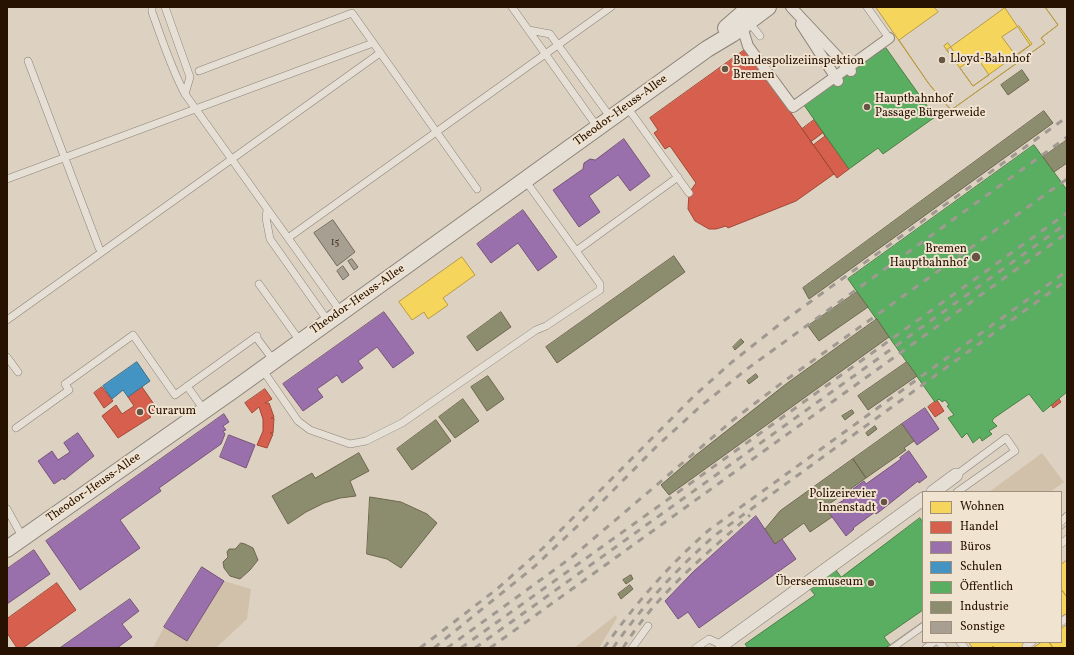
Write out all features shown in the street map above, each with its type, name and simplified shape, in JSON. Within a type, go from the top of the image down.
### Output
[{"type":"street","name":"Theodor-Heuss-Allee","points":[[7,548],[268,365],[598,128],[707,49],[746,17],[768,7]]},
{"type":"street","points":[[791,7],[836,79]]},
{"type":"street","points":[[791,7],[850,69]]},
{"type":"street","points":[[746,17],[748,46],[793,107],[850,69],[889,38]]},
{"type":"street","points":[[933,491],[956,475]]},
{"type":"street","points":[[723,646],[921,502]]},
{"type":"lane","points":[[152,7],[152,12],[167,53],[185,94],[288,238],[334,317]]},
{"type":"lane","points":[[165,7],[190,77],[185,94]]},
{"type":"lane","points":[[512,7],[598,128]]},
{"type":"lane","points":[[288,238],[611,7]]},
{"type":"lane","points":[[866,7],[889,38]]},
{"type":"lane","points":[[199,71],[352,13],[478,189]]},
{"type":"lane","points":[[746,17],[760,36]]},
{"type":"lane","points":[[529,30],[550,34],[611,118]]},
{"type":"lane","points":[[7,179],[373,43]]},
{"type":"lane","points":[[7,320],[380,53]]},
{"type":"lane","points":[[28,61],[99,248]]},
{"type":"lane","points":[[627,107],[689,193]]},
{"type":"lane","points":[[576,251],[678,177]]},
{"type":"lane","points":[[16,428],[69,390],[65,384],[132,336],[175,395],[256,336],[268,365],[298,421],[310,430],[350,444],[366,441],[402,424],[536,330],[546,326],[600,290],[600,284],[525,180]]},
{"type":"lane","points":[[267,210],[266,218],[270,239],[334,317]]},
{"type":"lane","points":[[259,284],[300,341]]},
{"type":"lane","points":[[7,358],[18,372]]},
{"type":"lane","points":[[187,386],[204,410]]},
{"type":"lane","points":[[956,475],[1006,438],[1015,451],[958,491]]},
{"type":"lane","points":[[7,509],[23,538]]},
{"type":"lane","points":[[632,648],[648,626]]},
{"type":"lane","points":[[892,648],[922,627]]},
{"type":"lane","points":[[696,648],[709,639],[723,646]]},
{"type":"shaded area","points":[[1042,453],[1064,482],[1051,491],[990,491]]},
{"type":"shaded area","points":[[224,581],[251,589],[247,619],[216,648],[153,648],[164,627],[187,641]]},
{"type":"shaded area","points":[[616,615],[617,618],[599,648],[574,648]]},
{"type":"building: Wohnen","name":"Lloyd-Bahnhof","points":[[876,7],[1045,7],[1058,25],[1041,38],[1045,43],[951,110],[929,84]],"holes":[[[1005,8],[1030,45],[973,86],[947,50]]]},
{"type":"building: Wohnen","name":"Lloyd-Bahnhof","points":[[934,7],[1045,7],[1058,25],[1041,38],[1045,43],[951,110],[929,84],[899,40],[938,12]],"holes":[[[1019,26],[1032,44],[1016,56],[1002,37]],[[948,43],[954,52],[950,55],[944,46]],[[976,56],[989,75],[973,86],[960,68]]]},
{"type":"building: Wohnen","points":[[462,257],[475,275],[443,298],[448,305],[428,319],[424,312],[412,320],[399,302]]},
{"type":"building: Wohnen","points":[[1067,560],[1067,597],[1062,590],[1062,564]]},
{"type":"building: Wohnen","points":[[1062,590],[1067,597],[1067,613],[1062,616]]},
{"type":"building: Wohnen","points":[[1067,625],[1067,648],[1053,648],[1050,643],[1062,643],[1062,628]]},
{"type":"building: Wohnen","points":[[970,643],[1024,643],[1027,648],[994,648],[993,646],[991,648],[973,648]]},
{"type":"building: Wohnen","points":[[1040,643],[1050,643],[1053,648],[1033,648]]},
{"type":"building: Handel","points":[[746,49],[834,174],[796,201],[728,228],[726,226],[716,229],[709,229],[695,221],[688,209],[689,193],[696,183],[670,146],[665,149],[654,133],[658,130],[650,118]]},
{"type":"building: Handel","points":[[814,120],[849,169],[837,178],[802,129]]},
{"type":"building: Handel","points":[[823,133],[825,136],[813,145],[811,142]]},
{"type":"building: Handel","points":[[102,387],[113,401],[104,408],[94,393]]},
{"type":"building: Handel","name":"Curarum","points":[[142,387],[158,410],[149,416],[151,417],[118,438],[102,416],[116,405],[122,414],[134,406],[128,397]]},
{"type":"building: Handel","points":[[265,389],[272,399],[265,403],[269,403],[274,417],[271,418],[274,418],[273,433],[270,433],[273,434],[267,448],[257,445],[263,431],[263,419],[259,407],[252,413],[245,403]]},
{"type":"building: Handel","points":[[1059,399],[1061,402],[1053,408],[1051,404]]},
{"type":"building: Handel","points":[[937,400],[944,411],[935,417],[928,407]]},
{"type":"building: Handel","points":[[57,583],[76,610],[23,648],[17,648],[7,633],[7,619]]},
{"type":"building: Büros","points":[[624,139],[650,176],[630,191],[618,175],[589,196],[600,212],[579,227],[553,190],[583,169],[584,163],[590,159],[595,160]]},
{"type":"building: Büros","points":[[523,210],[557,257],[538,271],[518,243],[491,263],[477,244]]},
{"type":"building: Büros","points":[[384,312],[414,353],[393,368],[377,347],[358,361],[363,368],[342,383],[337,375],[317,389],[323,397],[303,411],[283,384]]},
{"type":"building: Büros","points":[[925,408],[939,429],[917,445],[902,424]]},
{"type":"building: Büros","points":[[224,414],[229,422],[223,426],[226,430],[223,431],[225,434],[221,444],[159,488],[161,491],[120,520],[140,548],[80,590],[46,541]]},
{"type":"building: Büros","points":[[78,433],[94,456],[64,480],[63,478],[54,484],[38,461],[52,451],[58,460],[70,452],[64,443]]},
{"type":"building: Büros","points":[[229,435],[255,445],[246,468],[220,457]]},
{"type":"building: Büros","points":[[909,451],[927,477],[919,483],[918,481],[879,512],[876,514],[875,512],[853,528],[854,529],[846,536],[827,510],[844,500],[842,497],[864,481],[866,484],[901,459],[900,458]]},
{"type":"building: Büros","points":[[756,516],[775,544],[782,539],[796,559],[699,628],[688,612],[678,619],[665,601],[693,572]]},
{"type":"building: Büros","points":[[34,550],[50,574],[7,604],[7,569]]},
{"type":"building: Büros","points":[[202,567],[224,581],[187,641],[164,627]]},
{"type":"building: Büros","points":[[130,599],[139,611],[122,624],[132,637],[117,648],[60,648]]},
{"type":"building: Schulen","points":[[137,362],[150,381],[128,397],[123,390],[112,399],[103,386]]},
{"type":"building: Öffentlich","name":"Hauptbahnhof Passage Bürgerweide","points":[[886,48],[935,117],[883,154],[878,148],[849,169],[804,105]]},
{"type":"building: Öffentlich","name":"Bremen Hauptbahnhof","points":[[1034,145],[1067,190],[1067,392],[1043,412],[1029,394],[994,418],[992,421],[997,426],[989,431],[992,434],[982,441],[980,437],[973,443],[967,433],[962,438],[948,418],[954,415],[947,406],[949,405],[945,400],[942,402],[939,399],[935,402],[848,279]]},
{"type":"building: Öffentlich","name":"Überseemuseum","points":[[920,518],[922,521],[922,611],[884,637],[890,645],[885,648],[748,648],[745,644],[815,595],[810,589],[836,570],[841,577]]},
{"type":"building: Industrie","points":[[1022,70],[1029,80],[1008,95],[1001,85]]},
{"type":"building: Industrie","points":[[1044,111],[1053,123],[809,299],[803,288]]},
{"type":"building: Industrie","points":[[1067,140],[1067,163],[1054,172],[1043,157]]},
{"type":"building: Industrie","points":[[674,256],[685,272],[557,363],[546,347]]},
{"type":"building: Industrie","points":[[857,292],[868,307],[819,341],[808,326]]},
{"type":"building: Industrie","points":[[501,312],[511,327],[477,351],[467,337]]},
{"type":"building: Industrie","points":[[877,319],[889,337],[669,495],[661,485],[696,455],[786,384]]},
{"type":"building: Industrie","points":[[741,339],[744,342],[735,350],[733,347]]},
{"type":"building: Industrie","points":[[907,362],[917,376],[868,410],[858,396]]},
{"type":"building: Industrie","points":[[756,374],[758,377],[749,384],[747,381]]},
{"type":"building: Industrie","points":[[488,376],[504,399],[487,411],[471,387]]},
{"type":"building: Industrie","points":[[463,399],[479,421],[455,438],[439,417]]},
{"type":"building: Industrie","points":[[852,410],[854,413],[845,420],[842,416]]},
{"type":"building: Industrie","points":[[436,420],[451,441],[412,470],[397,449]]},
{"type":"building: Industrie","points":[[902,424],[914,441],[904,448],[906,450],[866,478],[853,459]]},
{"type":"building: Industrie","points":[[875,426],[877,429],[868,436],[866,433]]},
{"type":"building: Industrie","points":[[359,453],[369,471],[350,481],[356,496],[340,498],[324,503],[306,512],[288,524],[272,496],[312,473],[315,478]]},
{"type":"building: Industrie","points":[[853,459],[866,478],[825,507],[832,517],[810,532],[804,523],[775,544],[765,529],[780,511]]},
{"type":"building: Industrie","points":[[370,497],[401,502],[427,514],[437,523],[401,568],[387,559],[367,554]]},
{"type":"building: Industrie","points":[[241,543],[253,548],[258,560],[240,579],[230,576],[224,568],[223,562],[228,557],[227,552],[229,549],[235,549]]},
{"type":"building: Industrie","points":[[631,575],[633,579],[626,584],[623,580]]},
{"type":"building: Industrie","points":[[630,585],[633,589],[621,599],[618,594]]},
{"type":"building: Sonstige","points":[[333,220],[355,252],[337,266],[314,233]]},
{"type":"building: Sonstige","points":[[352,259],[358,267],[354,270],[348,261]]},
{"type":"building: Sonstige","points":[[343,266],[349,275],[343,280],[337,271]]},
{"type":"tram line","points":[[1062,516],[1067,511]]},
{"type":"tram line","points":[[1062,529],[1067,525]]},
{"type":"tram line","points":[[887,648],[922,623]]},
{"type":"railway","points":[[420,648],[497,589],[543,548],[695,395],[732,362],[785,320],[1067,117]]},
{"type":"railway","points":[[434,648],[534,567],[585,519],[657,446],[702,405],[747,369],[1067,137]]},
{"type":"railway","points":[[447,648],[572,557],[733,420],[783,382],[1067,179]]},
{"type":"railway","points":[[461,648],[1067,213]]},
{"type":"railway","points":[[475,648],[1067,223]]},
{"type":"railway","points":[[490,648],[1067,233]]},
{"type":"railway","points":[[604,648],[628,616],[666,571],[709,530],[1067,271]]},
{"type":"railway","points":[[613,648],[660,589],[714,536],[1067,280]]},
{"type":"railway","points":[[623,648],[636,629],[665,594],[698,561],[750,515]]},
{"type":"place","name":"Lloyd-Bahnhof","points":[[942,60]]},
{"type":"place","name":"Bundespolizeiinspektion Bremen","points":[[725,69]]},
{"type":"place","name":"Hauptbahnhof Passage Bürgerweide","points":[[867,107]]},
{"type":"place","name":"Bremen Hauptbahnhof","points":[[976,257]]},
{"type":"place","name":"Curarum","points":[[140,412]]},
{"type":"place","name":"Polizeirevier Innenstadt","points":[[884,502]]},
{"type":"place","name":"Überseemuseum","points":[[871,583]]}]
